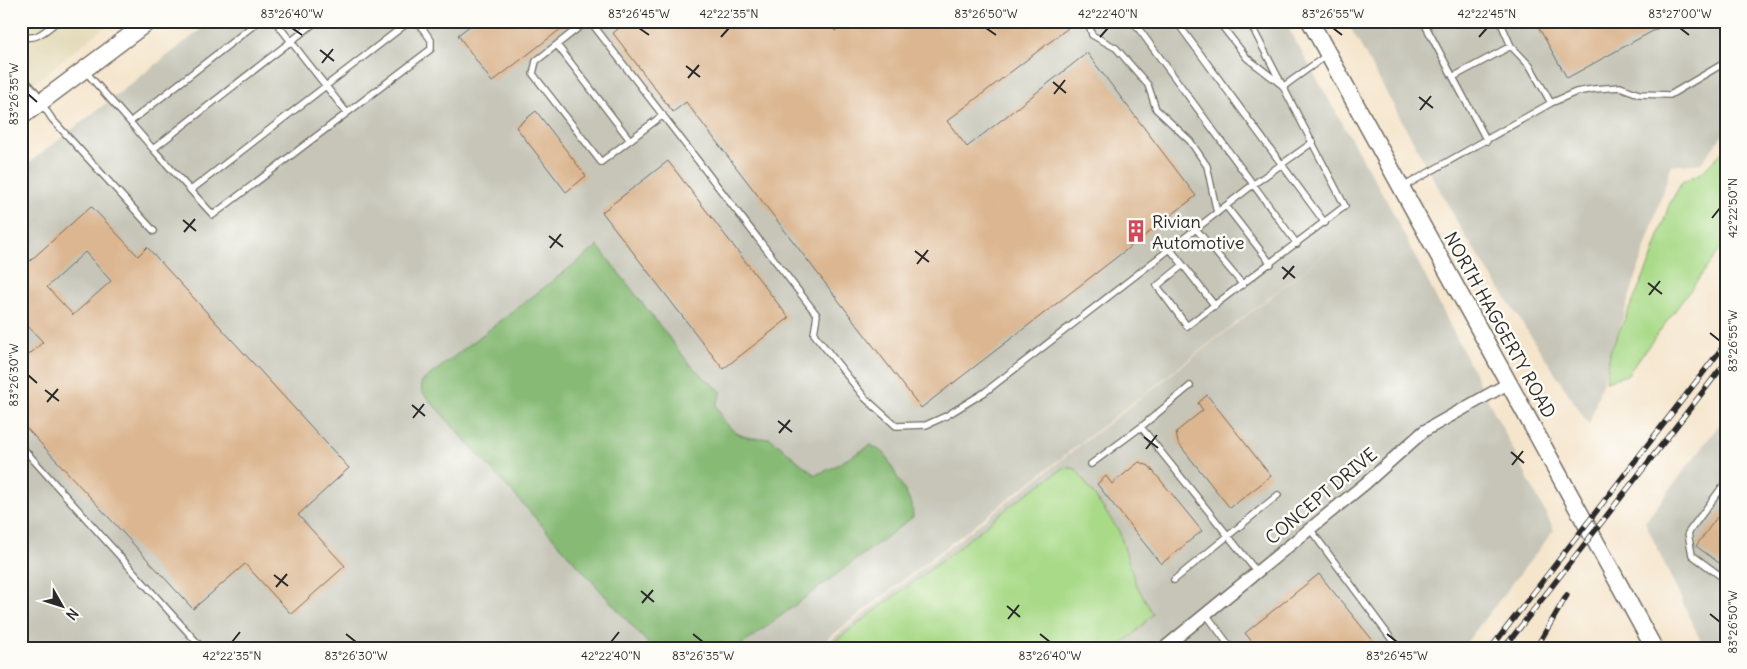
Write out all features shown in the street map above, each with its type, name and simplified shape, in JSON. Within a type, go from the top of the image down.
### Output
[{"type":"street","points":[[21,117],[149,21]]},
{"type":"street","name":"NORTH HAGGERTY ROAD","points":[[1310,21],[1654,648]]},
{"type":"street","points":[[21,80],[41,102]]},
{"type":"street","name":"CONCEPT DRIVE","points":[[1168,647],[1366,483],[1424,431],[1509,383]]},
{"type":"lane","points":[[21,34],[26,38],[36,38],[58,21]]},
{"type":"lane","points":[[130,122],[259,21]]},
{"type":"lane","points":[[275,21],[346,113]]},
{"type":"lane","points":[[152,149],[317,21]]},
{"type":"lane","points":[[190,190],[410,21]]},
{"type":"lane","points":[[84,70],[152,149],[213,215],[432,49],[431,40],[417,21]]},
{"type":"lane","points":[[663,115],[601,162],[534,74],[536,61],[589,21],[663,115],[817,315],[814,334],[865,398],[896,426],[926,425],[946,416],[985,392],[1254,184],[1313,142]]},
{"type":"lane","points":[[1088,21],[1092,35],[1116,48],[1148,85],[1156,109],[1190,141],[1207,166],[1217,213]]},
{"type":"lane","points":[[1132,21],[1297,244]]},
{"type":"lane","points":[[1176,21],[1282,163],[1324,223]]},
{"type":"lane","points":[[1218,21],[1247,58],[1284,86]]},
{"type":"lane","points":[[1182,265],[1156,286],[1187,326],[1243,286],[1346,206],[1249,21]]},
{"type":"lane","points":[[1423,21],[1487,141]]},
{"type":"lane","points":[[1500,21],[1511,46],[1530,66],[1551,103]]},
{"type":"lane","points":[[557,45],[630,140]]},
{"type":"lane","points":[[1453,77],[1511,46]]},
{"type":"lane","points":[[1284,86],[1328,54]]},
{"type":"lane","points":[[1401,188],[1487,141],[1551,103],[1576,92],[1620,87],[1639,94],[1670,95],[1726,62]]},
{"type":"lane","points":[[41,102],[52,120],[154,231]]},
{"type":"lane","points":[[1226,206],[1271,264]]},
{"type":"lane","points":[[1196,229],[1243,286]]},
{"type":"lane","points":[[1170,249],[1215,306]]},
{"type":"lane","points":[[1091,464],[1190,386]]},
{"type":"lane","points":[[1140,427],[1257,572]]},
{"type":"lane","points":[[21,446],[202,648]]},
{"type":"lane","points":[[1726,482],[1688,532],[1692,555],[1726,580]]},
{"type":"lane","points":[[1174,580],[1278,494]]},
{"type":"lane","points":[[1310,529],[1398,648]]},
{"type":"lane","points":[[1206,614],[1231,648]]},
{"type":"shaded area","points":[[21,21],[112,21],[21,93]]},
{"type":"shaded area","points":[[212,21],[1284,21],[1389,205],[1554,530],[1462,648],[820,648],[1383,209],[816,648],[21,648],[21,169]]},
{"type":"shaded area","points":[[1347,21],[1726,21],[1726,131],[1701,163],[1671,166],[1589,425],[1465,236]]},
{"type":"shaded area","points":[[1726,416],[1726,648],[1704,648],[1645,522]]},
{"type":"green space","points":[[1726,148],[1726,242],[1627,375],[1606,381],[1610,352],[1651,260],[1669,205],[1682,182],[1701,173]]},
{"type":"green space","points":[[598,246],[691,366],[722,392],[716,405],[726,422],[736,433],[750,438],[770,438],[815,475],[830,469],[871,445],[885,454],[912,505],[913,517],[738,648],[652,648],[422,392],[421,382]]},
{"type":"green space","points":[[1065,467],[1076,469],[1119,531],[1135,582],[1153,614],[1133,635],[1115,648],[826,648],[948,556],[1015,502]]},
{"type":"building","points":[[476,21],[571,21],[492,82],[458,35]]},
{"type":"building","points":[[628,21],[827,21],[835,31],[848,21],[1062,21],[1068,28],[947,121],[967,147],[1087,53],[1196,196],[921,408],[686,102],[673,112],[613,33]]},
{"type":"building","points":[[1535,21],[1671,21],[1567,78]]},
{"type":"building","points":[[536,111],[586,176],[566,192],[516,127]]},
{"type":"building","points":[[668,161],[789,318],[723,369],[602,212]]},
{"type":"building","points":[[91,206],[138,256],[147,247],[349,468],[298,515],[345,566],[291,614],[245,564],[193,609],[21,422],[21,362],[43,342],[21,319],[21,269]],"holes":[[[85,252],[111,281],[73,315],[47,287]]]},
{"type":"building","points":[[1207,395],[1271,476],[1230,508],[1178,443],[1176,432],[1203,410],[1198,403]]},
{"type":"building","points":[[1139,462],[1149,466],[1202,531],[1161,564],[1097,484],[1106,476],[1112,484]]},
{"type":"building","points":[[1726,505],[1726,568],[1696,546]]},
{"type":"building","points":[[1319,574],[1379,648],[1257,648],[1245,633]]},
{"type":"railway","points":[[1491,648],[1726,343]]},
{"type":"railway","points":[[1504,648],[1726,362]]},
{"type":"railway","points":[[1536,648],[1567,595]]},
{"type":"place","name":"Rivian Automotive","points":[[1136,231]]}]
